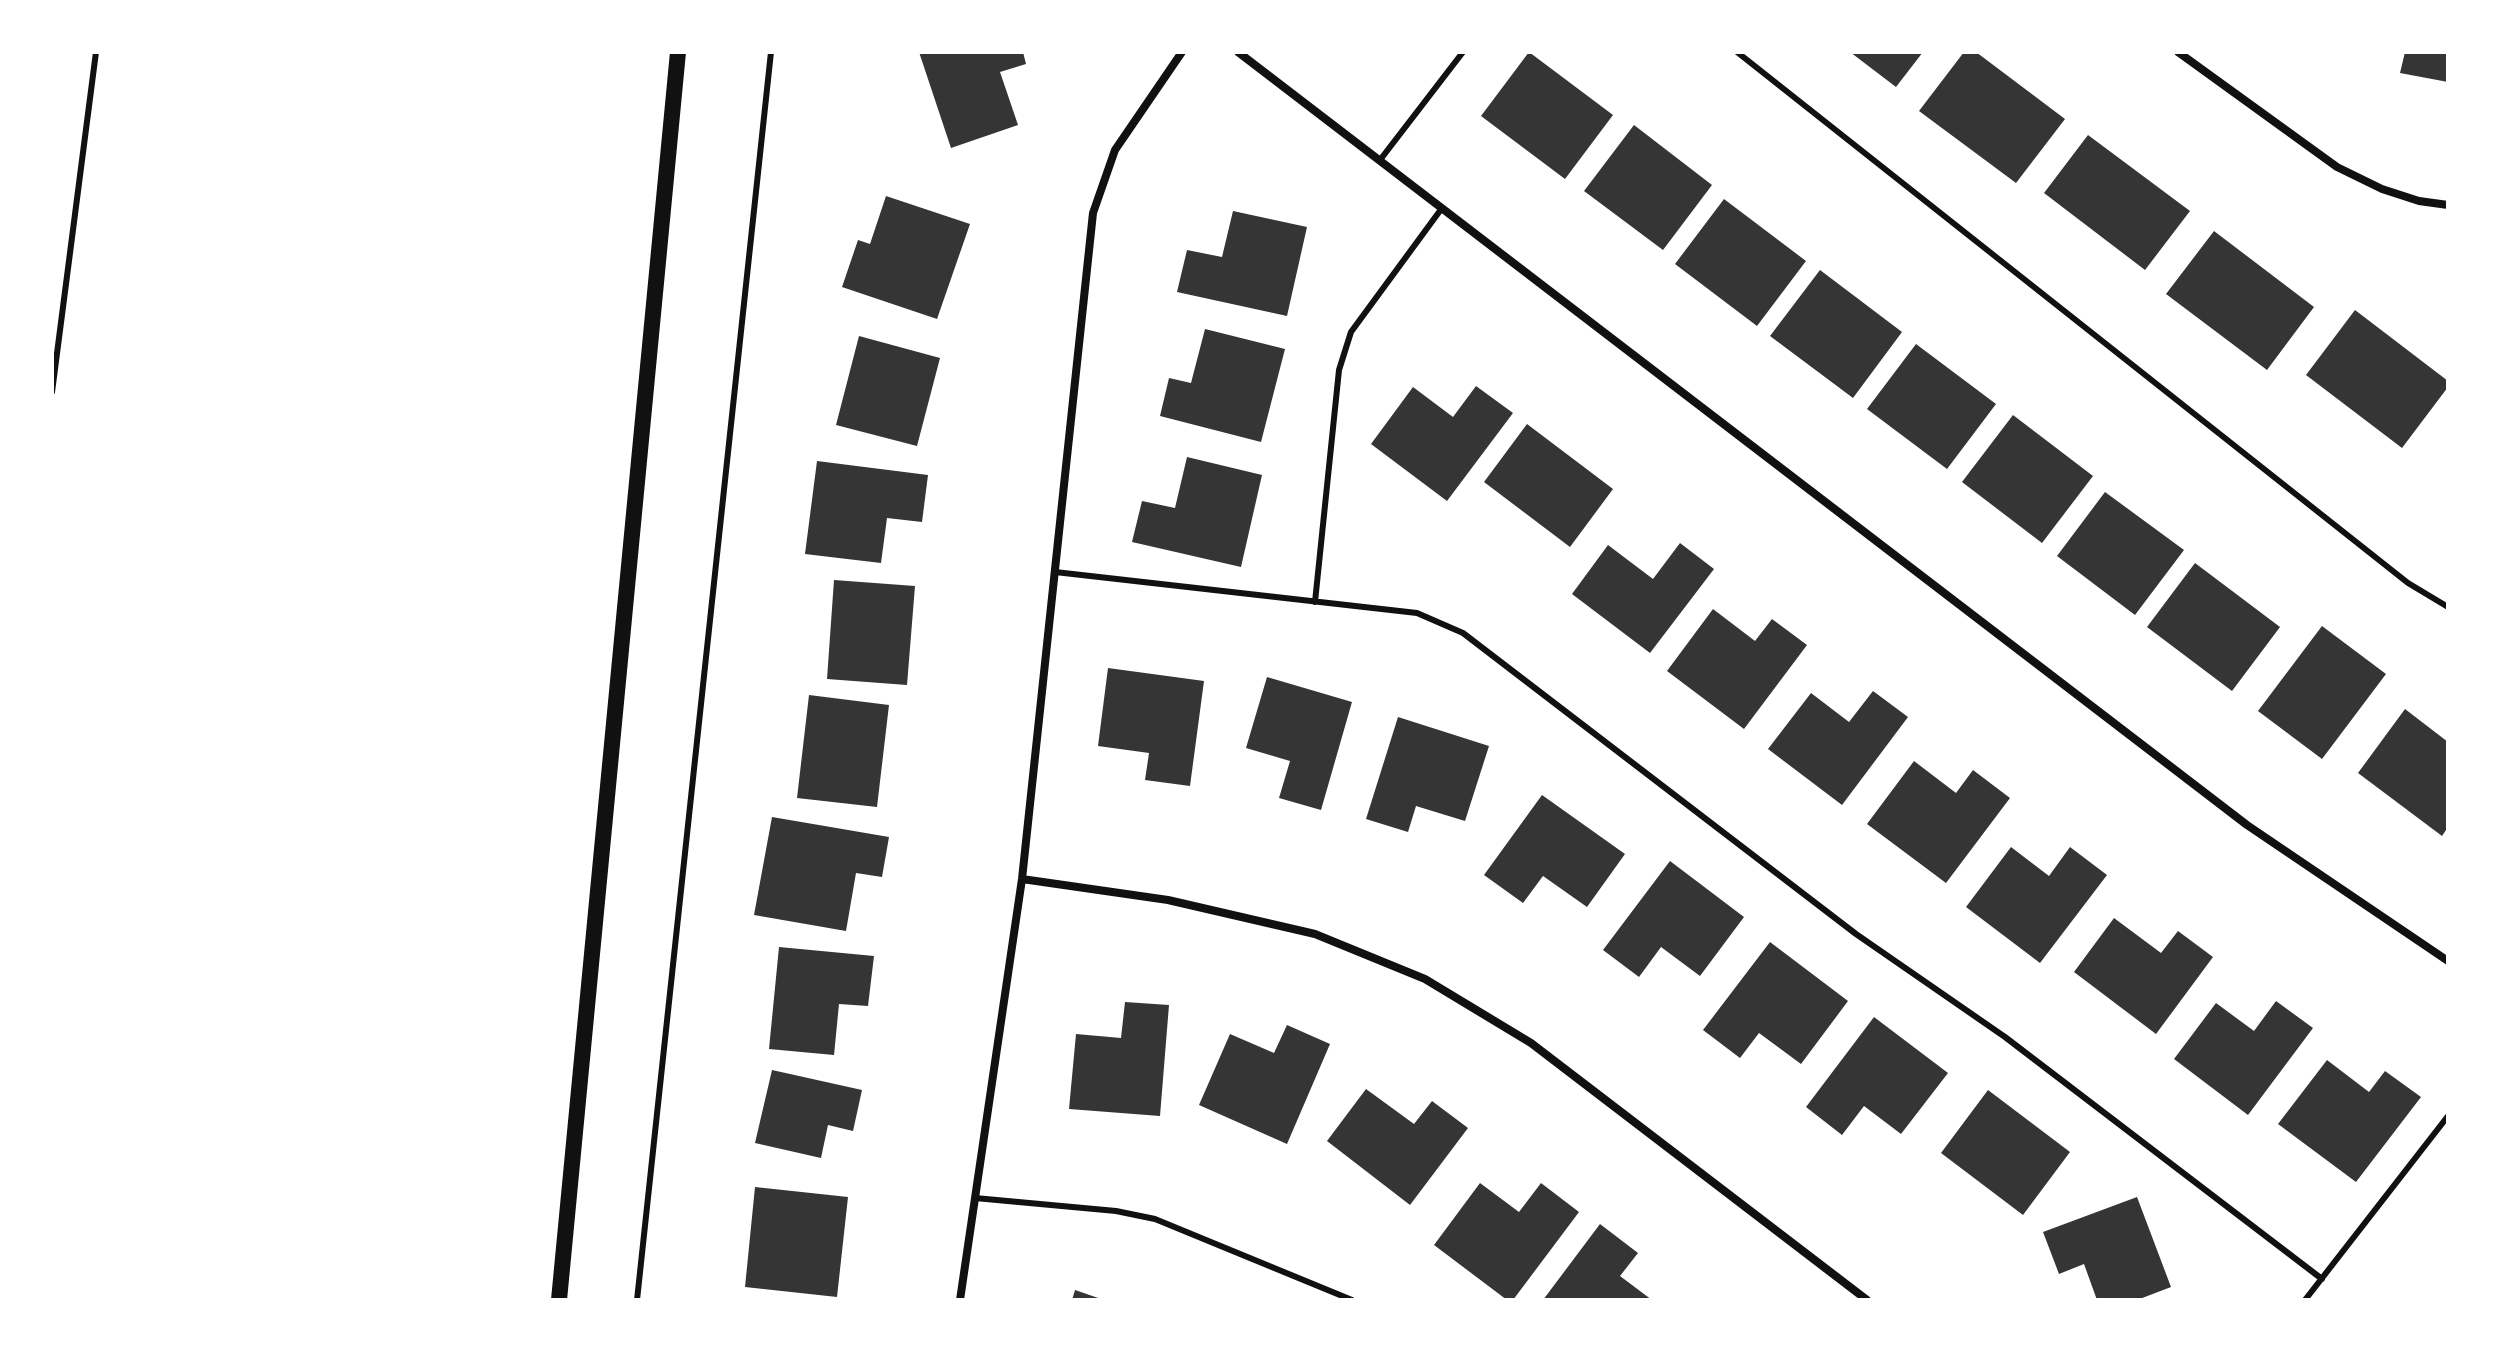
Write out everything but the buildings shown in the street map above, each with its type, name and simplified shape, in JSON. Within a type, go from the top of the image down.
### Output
[{"type":"main road","points":[[559,1300],[678,52]]},
{"type":"street","points":[[960,1300],[1022,879],[1093,213],[1115,150],[1182,52]]},
{"type":"street","points":[[1238,52],[2247,825],[2448,961]]},
{"type":"street","points":[[2178,52],[2337,167],[2382,189],[2419,201],[2448,205]]},
{"type":"street","points":[[1022,879],[1168,900],[1315,934],[1425,979],[1531,1043],[1867,1300]]},
{"type":"lane","points":[[52,392],[96,52]]},
{"type":"lane","points":[[637,1300],[771,52]]},
{"type":"lane","points":[[1380,160],[1463,52]]},
{"type":"lane","points":[[1737,52],[2408,583],[2448,607]]},
{"type":"lane","points":[[1315,602],[1339,370],[1351,332],[1442,208]]},
{"type":"lane","points":[[1055,572],[1417,613],[1463,633],[1856,934],[2005,1037],[2322,1279]]},
{"type":"lane","points":[[2305,1300],[2448,1116]]},
{"type":"lane","points":[[975,1198],[1116,1211],[1155,1219],[1352,1300]]}]
